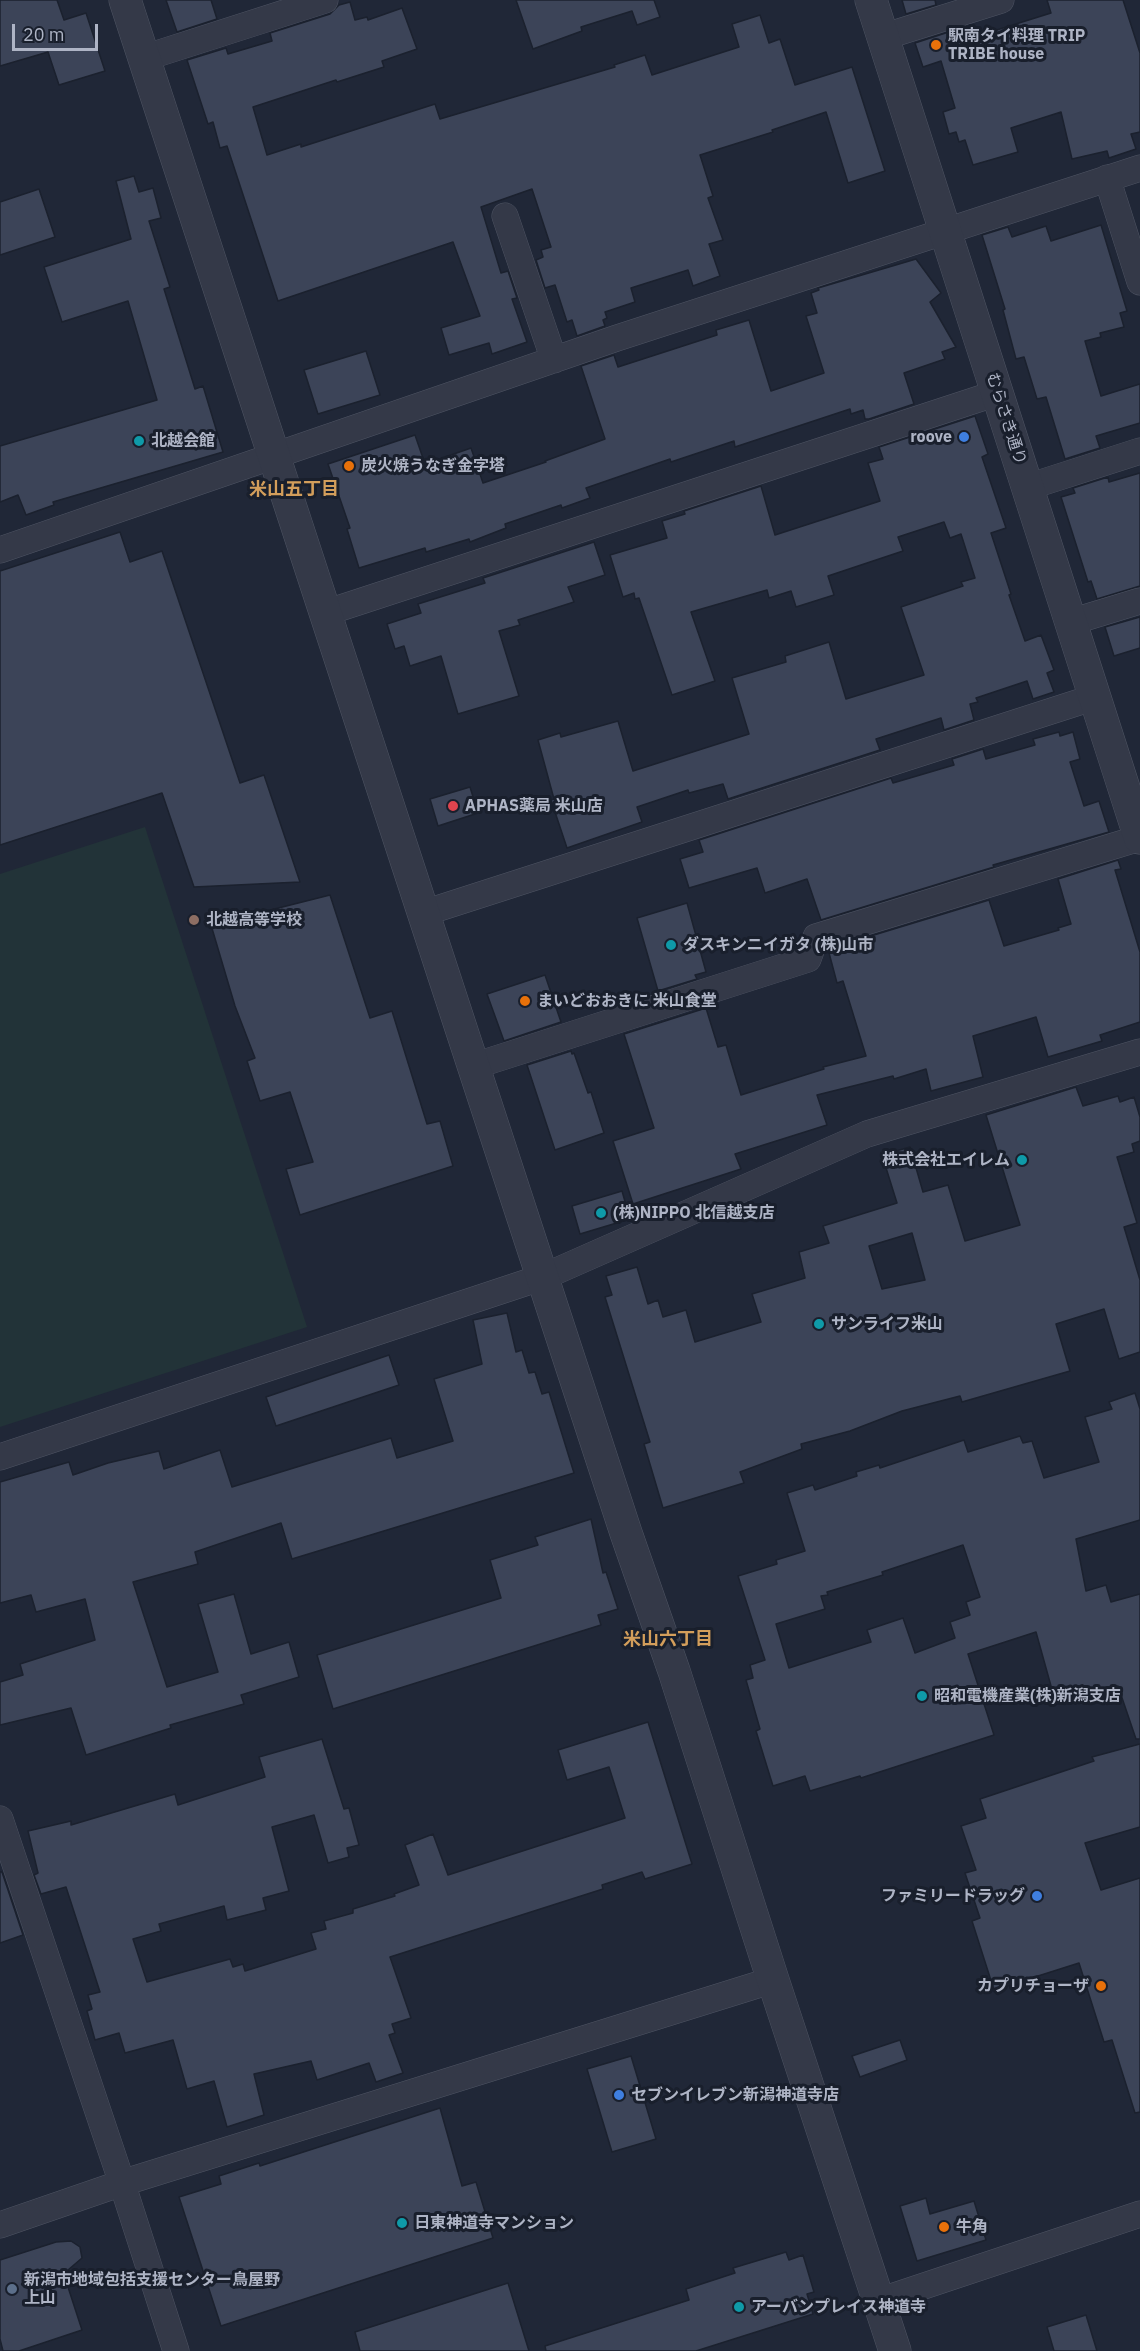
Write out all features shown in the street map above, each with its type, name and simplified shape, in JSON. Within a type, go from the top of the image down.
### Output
[{"type":"street","points":[[125,0],[895,2351]]},
{"type":"street","points":[[144,58],[325,0]]},
{"type":"street","name":"むらさき通り","points":[[872,0],[1140,838]]},
{"type":"street","points":[[883,37],[1001,0]]},
{"type":"street","points":[[0,550],[554,360],[1140,168]]},
{"type":"street","points":[[1107,178],[1140,282]]},
{"type":"street","points":[[505,216],[554,360]]},
{"type":"street","points":[[326,613],[997,393]]},
{"type":"street","points":[[1028,487],[1140,451]]},
{"type":"street","points":[[1071,622],[1140,601]]},
{"type":"street","points":[[424,913],[1095,697]]},
{"type":"street","points":[[474,1066],[808,959],[816,938],[1140,838]]},
{"type":"street","points":[[0,1457],[543,1277],[867,1134],[1140,1052]]},
{"type":"street","points":[[0,1820],[176,2351]]},
{"type":"street","points":[[0,2225],[122,2183],[773,1980]]},
{"type":"street","points":[[879,2301],[1140,2214]]},
{"type":"shaded area","points":[[145,827],[307,1327],[0,1427],[0,874]]},
{"type":"building","points":[[0,0],[57,0],[64,20],[86,13],[105,71],[59,85],[48,52],[0,66]]},
{"type":"building","points":[[166,0],[211,0],[217,19],[177,32]]},
{"type":"building","points":[[516,0],[654,0],[660,17],[637,25],[632,11],[581,27],[582,31],[533,49]]},
{"type":"building","points":[[902,0],[935,0],[936,5],[906,14]]},
{"type":"building","points":[[1047,0],[1123,0],[1140,53],[1140,132],[1131,134],[1136,149],[1109,158],[1107,151],[1072,159],[1061,112],[1011,128],[1018,152],[973,165],[965,140],[959,142],[956,132],[949,134],[943,112],[955,108],[941,61],[923,67],[915,43],[967,26],[971,38],[1051,13]]},
{"type":"building","points":[[350,2],[355,20],[367,17],[368,20],[402,8],[417,49],[382,61],[384,67],[253,107],[267,155],[301,144],[301,147],[435,104],[440,119],[615,67],[614,65],[645,55],[652,75],[739,47],[732,24],[760,15],[769,43],[780,39],[795,85],[852,67],[885,171],[848,183],[826,112],[772,130],[773,132],[700,155],[713,196],[708,198],[723,240],[709,244],[720,276],[693,286],[688,270],[631,288],[635,302],[605,312],[607,318],[603,320],[605,326],[577,336],[572,320],[567,322],[555,285],[545,288],[536,260],[543,257],[541,250],[551,247],[532,189],[481,207],[501,273],[508,271],[517,298],[512,299],[527,342],[492,354],[489,343],[449,355],[441,328],[480,316],[453,242],[278,301],[227,146],[220,148],[213,122],[208,124],[187,60],[226,48],[228,54],[272,41],[270,33],[330,14],[339,5]]},
{"type":"building","points":[[134,176],[139,192],[153,188],[161,218],[149,221],[170,287],[164,289],[195,389],[203,386],[223,452],[53,502],[54,505],[26,515],[18,495],[0,502],[0,446],[157,400],[128,301],[62,322],[44,267],[131,239],[116,181]]},
{"type":"building","points":[[39,189],[55,237],[0,255],[0,202]]},
{"type":"building","points":[[1101,225],[1127,311],[1120,313],[1124,327],[1100,333],[1101,337],[1085,341],[1101,396],[1140,384],[1140,423],[1096,436],[1100,448],[1065,459],[1046,397],[1037,399],[1024,357],[1016,359],[1003,310],[1005,309],[982,235],[1008,227],[1012,237],[1046,226],[1051,241]]},
{"type":"building","points":[[916,259],[941,293],[930,302],[956,347],[942,352],[945,359],[904,373],[914,404],[869,419],[865,419],[863,410],[851,414],[850,409],[735,447],[734,441],[671,462],[670,459],[586,488],[590,498],[505,524],[506,528],[470,542],[469,539],[426,552],[425,548],[359,568],[347,529],[350,528],[328,464],[415,435],[425,464],[471,448],[483,483],[546,462],[605,439],[581,366],[614,355],[618,367],[717,335],[716,330],[749,320],[771,391],[824,373],[806,316],[817,313],[811,293],[819,290],[818,288]]},
{"type":"building","points":[[366,351],[380,395],[318,414],[304,370]]},
{"type":"building","points":[[975,416],[988,454],[982,457],[1006,528],[991,533],[1025,641],[1041,635],[1054,670],[1047,673],[1054,692],[1033,699],[1027,681],[976,698],[978,702],[970,704],[974,720],[944,730],[941,718],[876,739],[880,750],[728,799],[723,784],[689,793],[688,790],[637,807],[642,822],[567,848],[551,800],[554,799],[538,740],[560,733],[561,737],[618,721],[633,771],[749,734],[732,678],[786,662],[785,656],[829,642],[846,699],[924,675],[901,607],[963,586],[961,582],[975,578],[961,534],[950,538],[944,522],[898,537],[903,551],[828,576],[834,595],[796,607],[791,591],[769,598],[767,590],[691,612],[715,681],[672,695],[639,598],[635,599],[634,593],[623,597],[610,555],[667,538],[662,521],[685,514],[684,511],[761,486],[775,535],[880,501],[868,463],[883,459],[879,447]]},
{"type":"building","points":[[1140,473],[1140,586],[1097,599],[1091,581],[1088,582],[1061,497],[1075,493],[1073,488],[1108,477],[1109,482]]},
{"type":"building","points":[[120,532],[130,562],[162,551],[240,783],[264,775],[300,882],[194,887],[162,793],[0,845],[0,571]]},
{"type":"building","points":[[594,542],[605,575],[568,587],[574,602],[518,620],[520,625],[499,631],[519,696],[458,714],[441,656],[410,666],[404,646],[395,649],[387,624],[421,613],[418,604],[485,583],[483,578]]},
{"type":"building","points":[[1140,617],[1140,648],[1114,656],[1105,627]]},
{"type":"building","points":[[1059,732],[1060,736],[1073,732],[1080,759],[1070,762],[1084,806],[1099,801],[1109,832],[993,865],[994,867],[821,920],[807,879],[765,893],[757,868],[689,888],[680,859],[703,852],[699,840],[891,778],[893,783],[954,765],[952,759],[983,749],[986,759],[1035,745],[1033,739]]},
{"type":"building","points":[[470,787],[478,813],[438,826],[430,799]]},
{"type":"building","points":[[1118,860],[1121,869],[1115,870],[1140,952],[1140,1022],[1100,1035],[1102,1041],[1048,1057],[1036,1017],[973,1036],[983,1077],[931,1091],[926,1069],[894,1079],[893,1076],[817,1095],[827,1125],[735,1154],[741,1169],[633,1204],[613,1141],[654,1128],[624,1034],[706,1008],[718,1047],[726,1045],[741,1095],[824,1069],[823,1067],[866,1056],[843,981],[837,983],[828,949],[989,900],[1004,946],[1059,930],[1058,928],[1071,924],[1058,879]]},
{"type":"building","points":[[330,895],[370,1018],[392,1011],[427,1124],[440,1121],[453,1166],[300,1215],[286,1169],[313,1162],[290,1092],[260,1101],[247,1061],[255,1058],[235,1006],[211,925]]},
{"type":"building","name":"ダスキンニイガタ (株)山市","points":[[687,903],[706,972],[695,975],[697,979],[658,991],[637,918]]},
{"type":"building","points":[[545,975],[561,1022],[504,1041],[487,994]]},
{"type":"building","points":[[571,1051],[572,1054],[574,1053],[588,1093],[591,1092],[604,1133],[555,1150],[527,1065]]},
{"type":"building","points":[[1076,1087],[1083,1106],[1118,1096],[1120,1102],[1134,1097],[1140,1117],[1140,1141],[1132,1144],[1134,1152],[1117,1157],[1137,1223],[1124,1227],[1140,1280],[1140,1352],[1119,1359],[1104,1309],[1056,1324],[1070,1371],[962,1402],[960,1396],[902,1411],[850,1431],[801,1444],[802,1449],[740,1472],[744,1483],[663,1508],[644,1444],[650,1442],[605,1297],[612,1295],[606,1276],[637,1267],[648,1304],[658,1300],[663,1317],[686,1310],[695,1342],[761,1322],[752,1294],[805,1278],[799,1252],[829,1243],[823,1226],[897,1203],[882,1155],[910,1147],[923,1192],[948,1185],[965,1241],[1020,1225],[986,1115]],"holes":[[[912,1233],[925,1280],[882,1289],[869,1246]]]},
{"type":"building","name":"(株)NIPPO 北信越支店","points":[[622,1191],[630,1219],[580,1234],[572,1206]]},
{"type":"building","points":[[507,1313],[516,1352],[522,1350],[529,1373],[535,1372],[542,1394],[549,1392],[574,1473],[292,1559],[281,1523],[195,1552],[198,1564],[133,1582],[167,1687],[218,1672],[198,1604],[234,1594],[251,1654],[289,1642],[299,1677],[241,1695],[244,1704],[170,1725],[171,1728],[86,1755],[71,1708],[0,1725],[0,1682],[23,1675],[20,1664],[95,1640],[85,1599],[36,1612],[31,1595],[0,1603],[0,1482],[69,1462],[73,1475],[108,1463],[159,1451],[164,1469],[220,1450],[232,1487],[391,1438],[397,1458],[453,1441],[434,1379],[482,1364],[473,1320]]},
{"type":"building","points":[[389,1355],[399,1385],[276,1426],[266,1397]]},
{"type":"building","points":[[1135,1393],[1140,1409],[1140,1520],[1076,1539],[1086,1591],[1106,1585],[1111,1602],[1140,1594],[1140,1739],[1136,1739],[1118,1686],[1056,1704],[1036,1632],[968,1654],[994,1735],[861,1778],[860,1776],[810,1791],[805,1776],[773,1786],[756,1731],[760,1729],[746,1680],[753,1678],[750,1665],[765,1660],[738,1576],[777,1564],[776,1560],[805,1551],[787,1493],[813,1485],[815,1490],[857,1476],[856,1472],[879,1465],[880,1468],[964,1440],[968,1452],[1020,1436],[1023,1443],[1032,1441],[1044,1478],[1099,1462],[1085,1417],[1112,1409],[1109,1402]],"holes":[[[963,1545],[980,1597],[966,1602],[970,1615],[950,1622],[955,1638],[915,1653],[903,1618],[867,1630],[871,1642],[789,1668],[776,1624],[825,1609],[821,1596],[828,1595],[827,1592],[883,1575],[882,1572]]]},
{"type":"building","points":[[591,1519],[603,1573],[606,1572],[618,1609],[598,1615],[601,1625],[333,1709],[317,1655],[501,1598],[490,1560],[538,1545],[535,1537]]},
{"type":"building","points":[[648,1722],[692,1864],[645,1879],[642,1872],[602,1885],[603,1889],[390,1957],[411,2018],[392,2024],[395,2033],[389,2035],[403,2073],[376,2082],[369,2063],[317,2080],[311,2061],[254,2074],[264,2115],[227,2127],[214,2081],[187,2089],[173,2040],[125,2053],[119,2033],[95,2040],[87,2011],[92,2009],[88,1995],[100,1992],[66,1887],[41,1894],[34,1875],[38,1873],[28,1831],[71,1821],[71,1825],[175,1794],[178,1805],[265,1777],[259,1757],[322,1739],[344,1809],[349,1808],[359,1845],[347,1848],[349,1857],[328,1863],[314,1815],[272,1827],[289,1891],[263,1898],[266,1910],[227,1920],[224,1906],[159,1924],[161,1931],[133,1939],[147,1982],[230,1959],[233,1967],[243,1964],[245,1971],[316,1949],[311,1933],[326,1929],[324,1921],[353,1913],[353,1909],[395,1896],[394,1894],[419,1885],[405,1845],[433,1834],[448,1875],[625,1818],[609,1767],[567,1780],[558,1750]]},
{"type":"building","name":"ファミリードラッグ","points":[[1140,1744],[1140,1827],[1085,1843],[1101,1890],[1140,1878],[1140,2112],[1135,2113],[1112,2040],[1104,2042],[1079,1963],[994,1990],[972,1921],[980,1918],[965,1873],[976,1870],[961,1826],[986,1818],[980,1799],[1094,1761],[1092,1757]]},
{"type":"building","points":[[0,1872],[2,1872],[23,1935],[0,1943]]},
{"type":"building","points":[[900,2040],[907,2060],[860,2077],[852,2056]]},
{"type":"building","points":[[631,2056],[656,2139],[612,2152],[587,2069]]},
{"type":"building","name":"日東神道寺マンション","points":[[440,2108],[462,2186],[476,2182],[493,2238],[221,2326],[179,2197],[221,2184],[219,2176],[259,2163],[260,2166]]},
{"type":"building","name":"牛角","points":[[926,2198],[930,2214],[974,2201],[986,2240],[917,2261],[900,2206]]},
{"type":"building","points":[[71,2241],[80,2247],[82,2258],[68,2270],[71,2283],[67,2284],[82,2330],[19,2351],[3,2351],[0,2339],[0,2260],[56,2242]]},
{"type":"building","name":"アーバンプレイス神道寺","points":[[786,2252],[789,2260],[803,2255],[814,2292],[807,2294],[813,2314],[696,2351],[546,2351],[545,2346],[689,2300],[686,2289],[735,2273],[733,2268]]},
{"type":"building","points":[[508,2283],[529,2351],[360,2351],[355,2332]]},
{"type":"building","points":[[1086,2315],[1097,2351],[1054,2351],[1047,2327]]},
{"type":"place","name":"駅南タイ料理 TRIP TRIBE house","points":[[936,45]]},
{"type":"place","name":"roove","points":[[964,437]]},
{"type":"place","name":"北越会館","points":[[139,441]]},
{"type":"place","name":"炭火焼うなぎ金字塔","points":[[349,466]]},
{"type":"place","name":"APHAS薬局 米山店","points":[[453,806]]},
{"type":"place","name":"北越高等学校","points":[[194,920]]},
{"type":"place","name":"ダスキンニイガタ (株)山市","points":[[671,945]]},
{"type":"place","name":"まいどおおきに 米山食堂","points":[[525,1001]]},
{"type":"place","name":"株式会社エイレム","points":[[1022,1160]]},
{"type":"place","name":"(株)NIPPO 北信越支店","points":[[601,1213]]},
{"type":"place","name":"サンライフ米山","points":[[819,1324]]},
{"type":"place","name":"昭和電機産業(株)新潟支店","points":[[922,1696]]},
{"type":"place","name":"ファミリードラッグ","points":[[1037,1896]]},
{"type":"place","name":"カプリチョーザ","points":[[1101,1986]]},
{"type":"place","name":"セブンイレブン新潟神道寺店","points":[[619,2095]]},
{"type":"place","name":"日東神道寺マンション","points":[[402,2223]]},
{"type":"place","name":"牛角","points":[[944,2227]]},
{"type":"place","name":"新潟市地域包括支援センター鳥屋野 上山","points":[[12,2289]]},
{"type":"place","name":"アーバンプレイス神道寺","points":[[739,2307]]},
{"type":"district","name":"米山五丁目","points":[[294,490]]},
{"type":"district","name":"米山六丁目","points":[[668,1640]]}]
